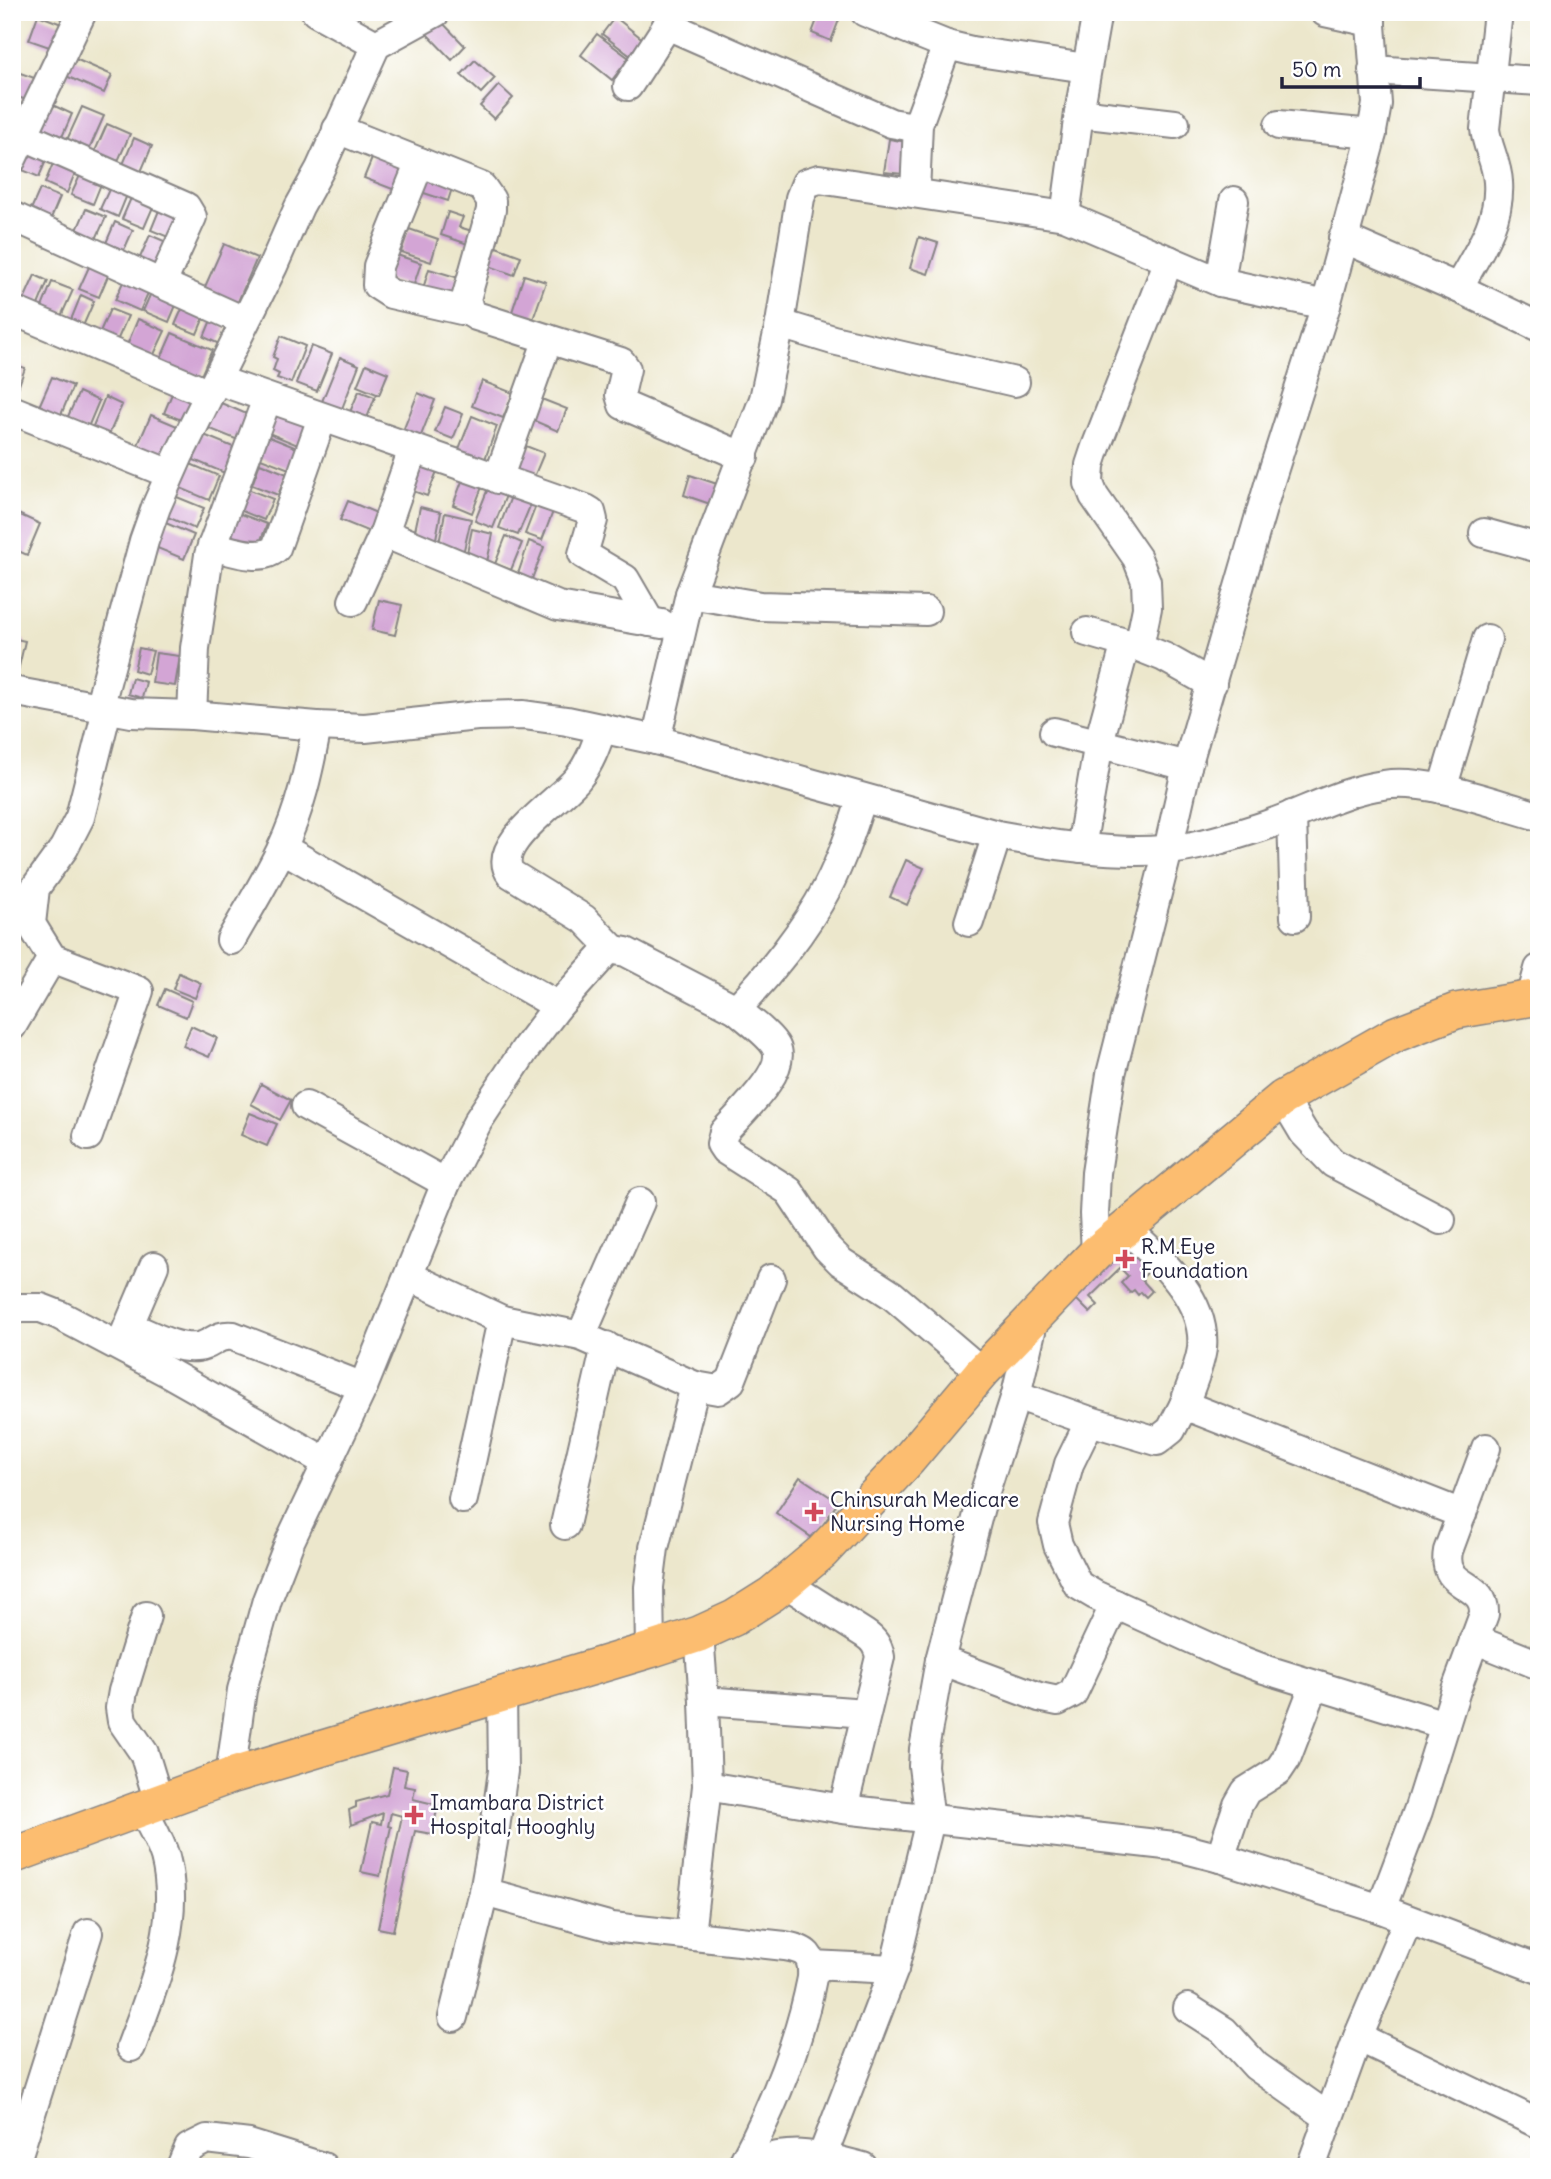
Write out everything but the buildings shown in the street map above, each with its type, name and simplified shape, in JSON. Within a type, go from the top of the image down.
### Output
[{"type":"main road","points":[[12,1856],[230,1776],[650,1650],[699,1634],[734,1618],[785,1583],[822,1552],[908,1460],[982,1371],[1096,1253],[1283,1098],[1396,1034],[1456,1011],[1536,988]]},
{"type":"street","points":[[82,12],[17,147],[186,207],[192,217],[162,283]]},
{"type":"street","points":[[316,12],[376,46]]},
{"type":"street","points":[[88,1136],[139,990],[52,958],[31,924],[35,888],[65,848],[76,825],[144,541],[170,474],[320,169],[376,46],[436,12]]},
{"type":"street","points":[[865,12],[947,45],[1086,68]]},
{"type":"street","points":[[1065,216],[1086,68],[1097,12]]},
{"type":"street","points":[[1096,1253],[1096,1173],[1111,1074],[1187,766],[1270,481],[1326,305],[1372,134],[1377,104],[1371,17],[1325,12]]},
{"type":"street","points":[[1458,288],[1491,229],[1495,213],[1499,183],[1485,129],[1499,12]]},
{"type":"street","points":[[628,86],[672,18],[891,123],[908,126],[918,124]]},
{"type":"street","points":[[915,193],[918,124],[947,45]]},
{"type":"street","points":[[1373,70],[1539,81]]},
{"type":"street","points":[[1079,113],[1175,124]]},
{"type":"street","points":[[1279,125],[1372,134]]},
{"type":"street","points":[[337,128],[482,187],[491,200],[491,210],[468,290],[467,306],[470,312]]},
{"type":"street","points":[[420,162],[378,266],[377,285],[391,294],[470,312],[621,362],[626,369],[620,395],[623,405],[744,457]]},
{"type":"street","points":[[656,740],[691,594],[764,400],[780,324],[800,198],[806,183],[820,179],[1065,216],[1220,282],[1326,305]]},
{"type":"street","points":[[1220,282],[1234,201]]},
{"type":"street","points":[[12,216],[244,321]]},
{"type":"street","points":[[1343,238],[1539,327]]},
{"type":"street","points":[[1081,848],[1099,742],[1147,608],[1146,581],[1137,558],[1094,496],[1089,483],[1090,465],[1168,260]]},
{"type":"street","points":[[12,310],[213,387],[267,398],[591,512],[593,520],[583,554],[625,579],[650,622]]},
{"type":"street","points":[[780,324],[833,340],[1015,382]]},
{"type":"street","points":[[498,479],[548,340]]},
{"type":"street","points":[[192,715],[195,648],[203,587],[212,546],[267,398]]},
{"type":"street","points":[[12,410],[170,474]]},
{"type":"street","points":[[212,546],[256,555],[265,555],[276,548],[322,418]]},
{"type":"street","points":[[353,601],[384,533],[414,449]]},
{"type":"street","points":[[384,533],[558,606],[682,628]]},
{"type":"street","points":[[1483,533],[1539,548]]},
{"type":"street","points":[[691,594],[760,606],[926,611]]},
{"type":"street","points":[[1087,632],[1164,657],[1212,684]]},
{"type":"street","points":[[1442,789],[1487,639]]},
{"type":"street","points":[[12,691],[103,709],[164,716],[192,715],[317,726],[365,728],[451,718],[524,715],[567,720],[656,740],[997,835],[1111,851],[1168,850],[1259,828],[1360,790],[1384,784],[1442,789],[1539,816]]},
{"type":"street","points":[[231,940],[282,848],[302,796],[317,726]]},
{"type":"street","points":[[602,728],[592,757],[580,776],[516,838],[505,863],[511,874],[583,919],[613,949],[626,952],[736,1009],[775,1044],[779,1055],[775,1072],[724,1132],[721,1144],[725,1150],[789,1191],[827,1248],[841,1262],[902,1303],[982,1371]]},
{"type":"street","points":[[1054,732],[1187,766]]},
{"type":"street","points":[[736,1009],[759,985],[825,891],[839,862],[862,798]]},
{"type":"street","points":[[1292,815],[1295,917]]},
{"type":"street","points":[[969,922],[997,835]]},
{"type":"street","points":[[282,848],[558,1006]]},
{"type":"street","points":[[230,1776],[242,1690],[257,1631],[290,1541],[363,1387],[446,1183],[478,1121],[526,1048],[558,1006],[604,954],[613,949]]},
{"type":"street","points":[[12,1026],[52,958]]},
{"type":"street","points":[[1283,1098],[1304,1133],[1333,1163],[1441,1220]]},
{"type":"street","points":[[306,1106],[446,1183]]},
{"type":"street","points":[[565,1525],[593,1341],[640,1202]]},
{"type":"street","points":[[1016,1395],[1157,1441],[1171,1430],[1184,1405],[1202,1349],[1197,1316],[1181,1284],[1160,1259],[1125,1227]]},
{"type":"street","points":[[124,1337],[155,1266]]},
{"type":"street","points":[[409,1276],[502,1320],[593,1341],[695,1386],[718,1390],[731,1381],[771,1279]]},
{"type":"street","points":[[12,1310],[41,1308],[124,1337],[184,1346],[198,1347],[218,1336],[233,1336],[363,1387]]},
{"type":"street","points":[[822,2157],[894,1969],[929,1820],[923,1766],[924,1749],[940,1660],[980,1507],[1016,1395],[1035,1314]]},
{"type":"street","points":[[463,1499],[502,1320]]},
{"type":"street","points":[[124,1337],[328,1463]]},
{"type":"street","points":[[650,1650],[649,1587],[654,1548],[695,1386]]},
{"type":"street","points":[[1184,1405],[1462,1514]]},
{"type":"street","points":[[1090,1421],[1069,1464],[1053,1523],[1058,1545],[1078,1585],[1227,1655],[1314,1686],[1445,1725]]},
{"type":"street","points":[[1381,1909],[1418,1811],[1484,1614],[1484,1604],[1480,1596],[1452,1576],[1447,1565],[1448,1551],[1486,1448]]},
{"type":"street","points":[[785,1583],[874,1640],[880,1657],[843,1809]]},
{"type":"street","points":[[940,1660],[1039,1697],[1058,1701],[1073,1693],[1115,1604]]},
{"type":"street","points":[[131,2047],[167,1936],[170,1904],[165,1856],[150,1805],[144,1753],[122,1721],[120,1708],[146,1616]]},
{"type":"street","points":[[690,1935],[707,1786],[699,1634]]},
{"type":"street","points":[[1474,1639],[1539,1665]]},
{"type":"street","points":[[1220,1858],[1238,1805],[1246,1791],[1278,1771],[1286,1759],[1314,1686]]},
{"type":"street","points":[[453,2017],[484,1892],[503,1770],[502,1693]]},
{"type":"street","points":[[704,1701],[866,1713]]},
{"type":"street","points":[[707,1786],[843,1809],[1174,1846],[1381,1909],[1538,1966]]},
{"type":"street","points":[[484,1892],[612,1927],[799,1949],[807,1954],[813,1965],[808,2001],[791,2058],[775,2100],[742,2166]]},
{"type":"street","points":[[1311,2167],[1358,2037],[1408,1920]]},
{"type":"street","points":[[14,2167],[88,1933]]},
{"type":"street","points":[[813,1965],[894,1969]]},
{"type":"street","points":[[1188,2008],[1224,2031],[1256,2066],[1328,2117]]},
{"type":"street","points":[[1358,2037],[1539,2124]]},
{"type":"street","points":[[181,2167],[189,2148],[207,2139],[249,2144],[323,2167]]},
{"type":"street","points":[[742,2166],[764,2158],[799,2153],[863,2167]]},
{"type":"place","name":"R.M.Eye Foundation","points":[[1125,1259]]},
{"type":"place","name":"Chinsurah Medicare Nursing Home","points":[[814,1512]]},
{"type":"place","name":"Imambara District Hospital, Hooghly","points":[[414,1815]]}]
